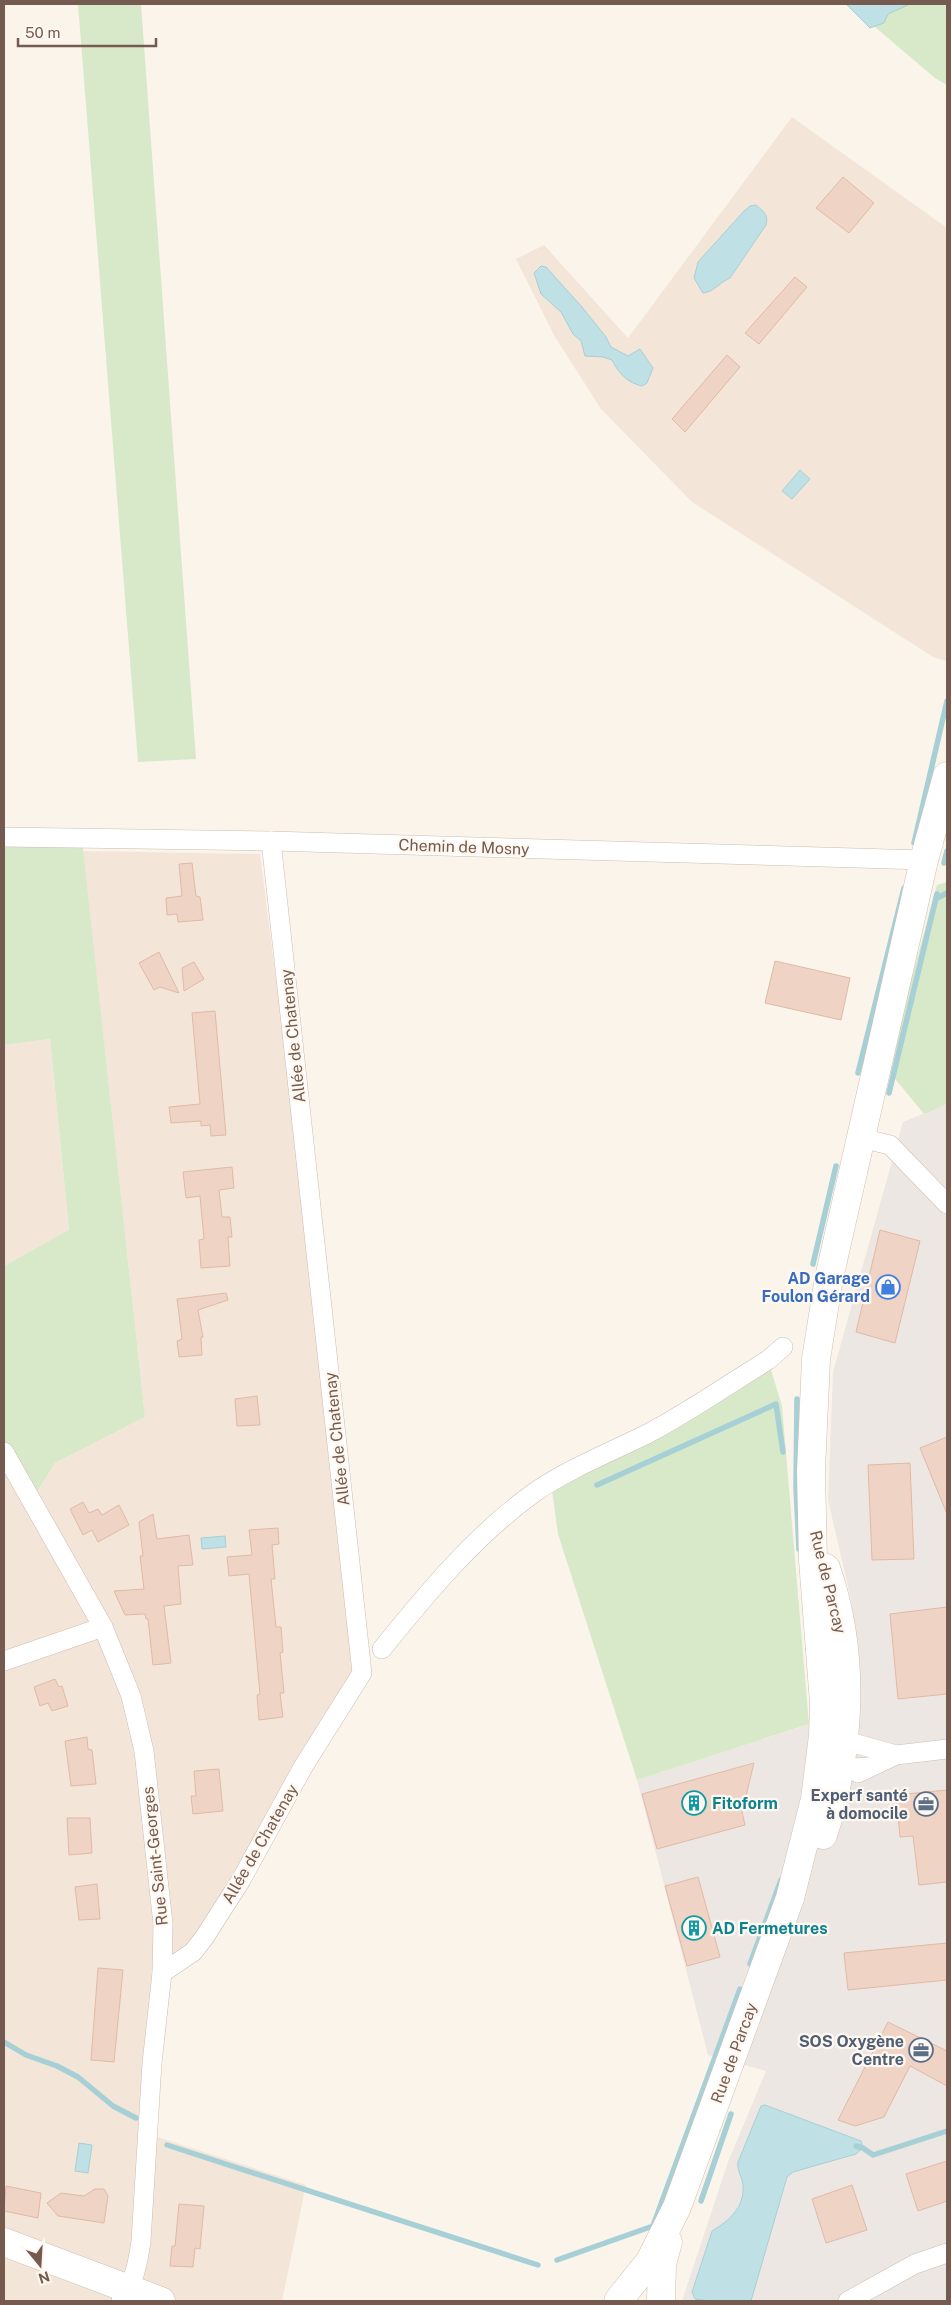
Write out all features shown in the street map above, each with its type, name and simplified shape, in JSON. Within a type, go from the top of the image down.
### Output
[{"type":"street","points":[[813,1519],[811,1471],[813,1416],[821,1319],[924,860],[947,776]]},
{"type":"street","name":"Chemin de Mosny","points":[[4,837],[271,842],[924,860]]},
{"type":"street","name":"Allée de Chatenay","points":[[162,1973],[193,1952],[204,1938],[241,1880],[303,1767],[362,1673],[271,842]]},
{"type":"street","points":[[861,1138],[890,1145],[947,1204]]},
{"type":"street","points":[[362,1673],[419,1603],[459,1559],[480,1538],[535,1492],[561,1476],[651,1432],[768,1360],[783,1347]]},
{"type":"street","name":"Rue Saint-Georges","points":[[4,1452],[102,1627],[132,1696],[144,1751],[162,1908],[162,1973],[152,2063],[141,2242],[137,2267],[125,2296]]},
{"type":"street","name":"Rue de Parcay","points":[[813,1519],[813,1560],[824,1703],[823,1736],[842,1761]]},
{"type":"street","name":"Rue de Parcay","points":[[661,2301],[662,2264],[677,2207],[790,1898],[822,1835],[842,1761],[844,1664],[841,1626],[833,1589],[818,1546],[813,1519]]},
{"type":"street","points":[[4,1661],[102,1627]]},
{"type":"street","points":[[842,1761],[947,1749]]},
{"type":"street","points":[[842,1761],[896,1755]]},
{"type":"street","name":"Rue de Parcay","points":[[619,2301],[650,2261],[677,2207]]},
{"type":"street","points":[[4,2242],[125,2296],[161,2301]]},
{"type":"street","points":[[848,2301],[915,2264],[947,2253]]},
{"type":"street","points":[[619,2301],[636,2297],[651,2301]]},
{"type":"shaded area","points":[[792,117],[947,228],[946,661],[933,657],[692,502],[601,409],[555,337],[516,259],[544,245],[628,338]]},
{"type":"shaded area","points":[[83,851],[260,854],[352,1574],[362,1673],[204,1938],[162,1973],[148,2134],[306,2185],[282,2301],[4,2301],[4,1452],[32,1501],[55,1463],[145,1417]]},
{"type":"shaded area","points":[[50,1039],[69,1231],[4,1266],[4,1045]]},
{"type":"shaded area","points":[[947,1104],[947,2301],[682,2301],[728,2162],[766,2071],[708,2055],[637,1780],[856,1709],[852,1604],[828,1500],[833,1372],[903,1122]]},
{"type":"green space","points":[[78,4],[141,4],[196,759],[138,762]]},
{"type":"green space","points":[[848,4],[947,4],[947,85],[935,78]]},
{"type":"green space","points":[[4,837],[82,839],[145,1417],[55,1463],[31,1502],[4,1452],[4,1266],[69,1230],[50,1039],[4,1045]]},
{"type":"green space","points":[[947,882],[947,1104],[924,1114],[887,1069],[937,885]]},
{"type":"green space","points":[[768,1360],[782,1406],[809,1724],[637,1780],[558,1534],[551,1483]]},
{"type":"water","points":[[846,4],[910,4],[888,14],[884,23],[870,28]]},
{"type":"water","points":[[756,205],[766,216],[766,225],[730,278],[710,291],[703,293],[694,278],[698,262],[744,211],[750,206]]},
{"type":"water","points":[[541,266],[546,267],[582,307],[606,337],[611,347],[628,356],[640,349],[653,368],[647,383],[642,386],[628,380],[620,373],[612,360],[603,357],[585,356],[581,341],[573,334],[561,312],[541,294],[534,273]]},
{"type":"water","points":[[800,470],[810,479],[792,499],[782,491]]},
{"type":"water","points":[[225,1536],[226,1547],[202,1549],[201,1538]]},
{"type":"water","points":[[765,2105],[861,2141],[863,2148],[856,2154],[793,2172],[787,2177],[751,2301],[695,2299],[692,2292],[712,2231],[730,2218],[739,2207],[743,2185],[738,2162],[761,2106]]},
{"type":"water","points":[[79,2143],[92,2145],[88,2173],[75,2171]]},
{"type":"building","points":[[843,177],[874,203],[849,233],[816,208]]},
{"type":"building","points":[[795,277],[807,287],[759,344],[745,333]]},
{"type":"building","points":[[727,355],[740,367],[685,432],[672,419]]},
{"type":"building","points":[[192,863],[196,896],[200,897],[203,920],[178,922],[177,914],[167,915],[166,898],[182,896],[179,864]]},
{"type":"building","points":[[159,952],[179,993],[160,987],[154,990],[139,963]]},
{"type":"building","points":[[775,961],[850,978],[841,1020],[765,1003]]},
{"type":"building","points":[[194,962],[204,979],[184,991],[182,968]]},
{"type":"building","points":[[215,1011],[226,1135],[211,1136],[210,1125],[201,1126],[201,1121],[171,1123],[169,1107],[200,1104],[192,1013]]},
{"type":"building","points":[[232,1167],[234,1188],[219,1190],[222,1217],[230,1217],[232,1237],[228,1237],[230,1266],[201,1268],[199,1240],[204,1239],[200,1196],[186,1198],[183,1172]]},
{"type":"building","name":"AD Garage Foulon Gérard","points":[[880,1230],[920,1241],[895,1343],[856,1332]]},
{"type":"building","points":[[226,1293],[228,1300],[198,1310],[203,1337],[201,1337],[202,1355],[179,1357],[177,1341],[182,1339],[177,1299]]},
{"type":"building","points":[[257,1396],[260,1425],[237,1426],[235,1399]]},
{"type":"building","points":[[947,1437],[947,1514],[920,1448]]},
{"type":"building","points":[[910,1463],[914,1559],[872,1560],[868,1465]]},
{"type":"building","points":[[83,1502],[89,1513],[98,1509],[102,1515],[119,1505],[129,1525],[98,1542],[92,1530],[83,1535],[70,1509]]},
{"type":"building","points":[[153,1514],[157,1539],[189,1535],[193,1565],[178,1566],[181,1604],[164,1606],[171,1663],[153,1665],[148,1619],[146,1619],[145,1614],[125,1615],[114,1591],[144,1589],[140,1556],[143,1556],[139,1522]]},
{"type":"building","points":[[278,1528],[279,1544],[272,1545],[275,1579],[271,1579],[276,1627],[281,1627],[283,1652],[280,1653],[284,1693],[280,1693],[283,1717],[259,1720],[257,1695],[260,1694],[249,1574],[229,1576],[227,1557],[252,1555],[249,1530]]},
{"type":"building","points":[[947,1607],[947,1694],[898,1699],[890,1614]]},
{"type":"building","points":[[55,1679],[59,1687],[62,1686],[68,1706],[52,1711],[48,1703],[40,1706],[34,1687]]},
{"type":"building","points":[[87,1737],[88,1749],[92,1750],[96,1784],[71,1786],[65,1741]]},
{"type":"building","name":"Fitoform","points":[[754,1763],[742,1812],[745,1825],[657,1849],[642,1794]]},
{"type":"building","points":[[219,1769],[223,1811],[193,1814],[191,1796],[196,1796],[194,1771]]},
{"type":"building","points":[[947,1790],[947,1882],[919,1885],[913,1836],[900,1837],[896,1795]]},
{"type":"building","points":[[67,1818],[90,1818],[92,1853],[69,1855]]},
{"type":"building","name":"AD Fermetures","points":[[698,1877],[720,1957],[687,1966],[665,1886]]},
{"type":"building","points":[[97,1884],[100,1919],[79,1920],[75,1887]]},
{"type":"building","points":[[947,1943],[947,1980],[848,1990],[844,1953]]},
{"type":"building","points":[[98,1968],[123,1970],[114,2062],[91,2060]]},
{"type":"building","points":[[888,2022],[947,2051],[947,2086],[910,2066],[884,2117],[855,2126],[838,2120]]},
{"type":"building","points":[[947,2161],[947,2201],[918,2211],[906,2174]]},
{"type":"building","points":[[852,2185],[867,2230],[826,2243],[812,2199]]},
{"type":"building","points":[[6,2186],[41,2193],[38,2218],[4,2211]]},
{"type":"building","points":[[95,2189],[104,2189],[108,2196],[104,2223],[58,2216],[47,2203],[61,2193],[84,2196]]},
{"type":"building","points":[[179,2204],[204,2206],[200,2249],[195,2248],[193,2267],[170,2266],[172,2246],[175,2246]]},
{"type":"waterway","points":[[914,843],[947,701]]},
{"type":"waterway","points":[[944,863],[947,851]]},
{"type":"waterway","points":[[858,1073],[904,888]]},
{"type":"waterway","points":[[937,898],[947,893]]},
{"type":"waterway","points":[[889,1093],[937,894]]},
{"type":"waterway","points":[[813,1264],[836,1166]]},
{"type":"waterway","points":[[797,1399],[796,1487],[799,1549]]},
{"type":"waterway","points":[[597,1485],[776,1404],[783,1452]]},
{"type":"waterway","points":[[750,1964],[781,1880]]},
{"type":"waterway","points":[[557,2260],[653,2226],[740,1989]]},
{"type":"waterway","points":[[4,2042],[26,2055],[57,2066],[78,2077],[113,2106],[136,2118]]},
{"type":"waterway","points":[[701,2201],[731,2114]]},
{"type":"waterway","points":[[856,2146],[863,2148],[873,2155],[947,2131]]},
{"type":"waterway","points":[[167,2145],[538,2265]]},
{"type":"place","name":"AD Garage Foulon Gérard","points":[[888,1287]]},
{"type":"place","name":"Fitoform","points":[[694,1803]]},
{"type":"place","name":"Experf santé à domocile","points":[[926,1804]]},
{"type":"place","name":"AD Fermetures","points":[[694,1928]]},
{"type":"place","name":"SOS Oxygène Centre","points":[[921,2050]]}]
